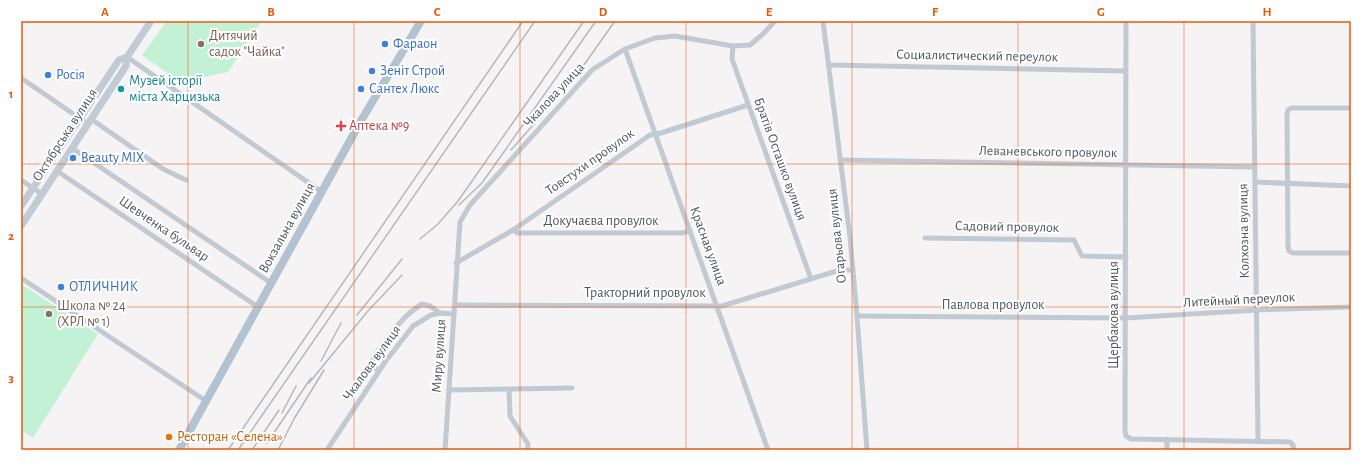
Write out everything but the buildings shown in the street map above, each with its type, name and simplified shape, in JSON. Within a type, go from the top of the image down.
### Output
[{"type":"main road","name":"Октябрська вулиця","points":[[21,226],[126,66],[127,57],[151,21]]},
{"type":"main road","name":"Вокзальна вулиця","points":[[179,450],[362,119],[421,21]]},
{"type":"main road","name":"Октябрська вулиця","points":[[21,206],[119,60],[127,57]]},
{"type":"street","name":"Чкалова улица","points":[[456,263],[460,222],[470,205],[592,70],[625,49],[655,38],[675,36],[733,46],[750,45],[764,34],[775,21]]},
{"type":"street","name":"Огарьова вулиця","points":[[823,21],[853,270],[867,450]]},
{"type":"street","name":"Щербакова вулиця","points":[[1126,21],[1126,436],[1131,439],[1290,442],[1293,445],[1294,450]]},
{"type":"street","name":"Колхозна вулиця","points":[[1253,21],[1258,441]]},
{"type":"street","name":"Братів Осташко вулиця","points":[[733,46],[732,59],[811,279]]},
{"type":"street","name":"Красная улица","points":[[625,49],[768,450]]},
{"type":"street","points":[[127,57],[322,192]]},
{"type":"street","name":"Социалистический переулок","points":[[828,65],[1125,71]]},
{"type":"street","points":[[21,78],[80,118],[90,122],[163,169],[186,180]]},
{"type":"street","name":"Товстухи провулок","points":[[456,263],[513,230],[650,135],[748,105]]},
{"type":"street","points":[[1351,108],[1291,108],[1288,110],[1286,183],[1289,251],[1293,253],[1351,253]]},
{"type":"street","name":"Шевченка бульвар","points":[[72,148],[271,283]]},
{"type":"street","name":"Леваневського провулок","points":[[840,160],[1255,167]]},
{"type":"street","name":"Шевченка бульвар","points":[[57,171],[258,306]]},
{"type":"street","points":[[21,180],[42,194]]},
{"type":"street","points":[[1255,182],[1351,186]]},
{"type":"street","name":"Докучаєва провулок","points":[[513,230],[518,233],[683,233],[690,230]]},
{"type":"street","name":"Садовий провулок","points":[[925,238],[1074,240],[1082,256],[1126,257]]},
{"type":"street","name":"Миру вулиця","points":[[445,450],[455,305],[456,263]]},
{"type":"street","name":"Тракторний провулок","points":[[455,305],[722,306],[840,270],[853,270]]},
{"type":"street","points":[[21,278],[206,401]]},
{"type":"street","points":[[378,372],[372,361],[406,317],[422,304],[430,306],[440,313]]},
{"type":"street","name":"Литейный переулок","points":[[1127,318],[1257,310],[1351,307]]},
{"type":"street","name":"Чкалова вулиця","points":[[327,450],[378,372],[413,326],[431,315],[440,313],[454,314]]},
{"type":"street","name":"Павлова провулок","points":[[857,316],[1127,318]]},
{"type":"street","points":[[449,390],[572,388]]},
{"type":"street","points":[[509,389],[510,416],[528,444],[528,450]]},
{"type":"street","points":[[1167,439],[1167,450]]},
{"type":"green space","points":[[167,21],[262,21],[228,72],[180,82],[142,55]]},
{"type":"green space","points":[[21,284],[98,334],[33,438],[21,430]]},
{"type":"railway","points":[[228,450],[523,21]]},
{"type":"railway","points":[[238,450],[535,21]]},
{"type":"railway","points":[[420,239],[438,224],[458,201],[584,21]]},
{"type":"railway","points":[[459,205],[482,183],[596,21]]},
{"type":"railway","points":[[511,150],[574,79],[615,21]]},
{"type":"railway","points":[[357,315],[402,259]]},
{"type":"railway","points":[[309,383],[367,312],[402,275]]},
{"type":"railway","points":[[321,361],[341,323]]},
{"type":"railway","points":[[278,450],[294,419],[324,370]]},
{"type":"railway","points":[[267,443],[311,378]]},
{"type":"railway","points":[[282,413],[296,386]]},
{"type":"railway","points":[[252,450],[279,410]]},
{"type":"place","name":"Дитячий садок \"Чайка\"","points":[[201,44]]},
{"type":"place","name":"Фараон","points":[[385,44]]},
{"type":"place","name":"Зеніт Строй","points":[[372,71]]},
{"type":"place","name":"Росія","points":[[48,75]]},
{"type":"place","name":"Музей історії міста Харцизька","points":[[121,89]]},
{"type":"place","name":"Сантех Люкс","points":[[361,89]]},
{"type":"place","name":"Аптека №9","points":[[341,126]]},
{"type":"place","name":"Beauty MIX","points":[[73,158]]},
{"type":"place","name":"ОТЛИЧНИК","points":[[61,287]]},
{"type":"place","name":"Школа № 24 (ХРЛ № 1)","points":[[49,314]]},
{"type":"place","name":"Ресторан «Селена»","points":[[169,437]]}]
